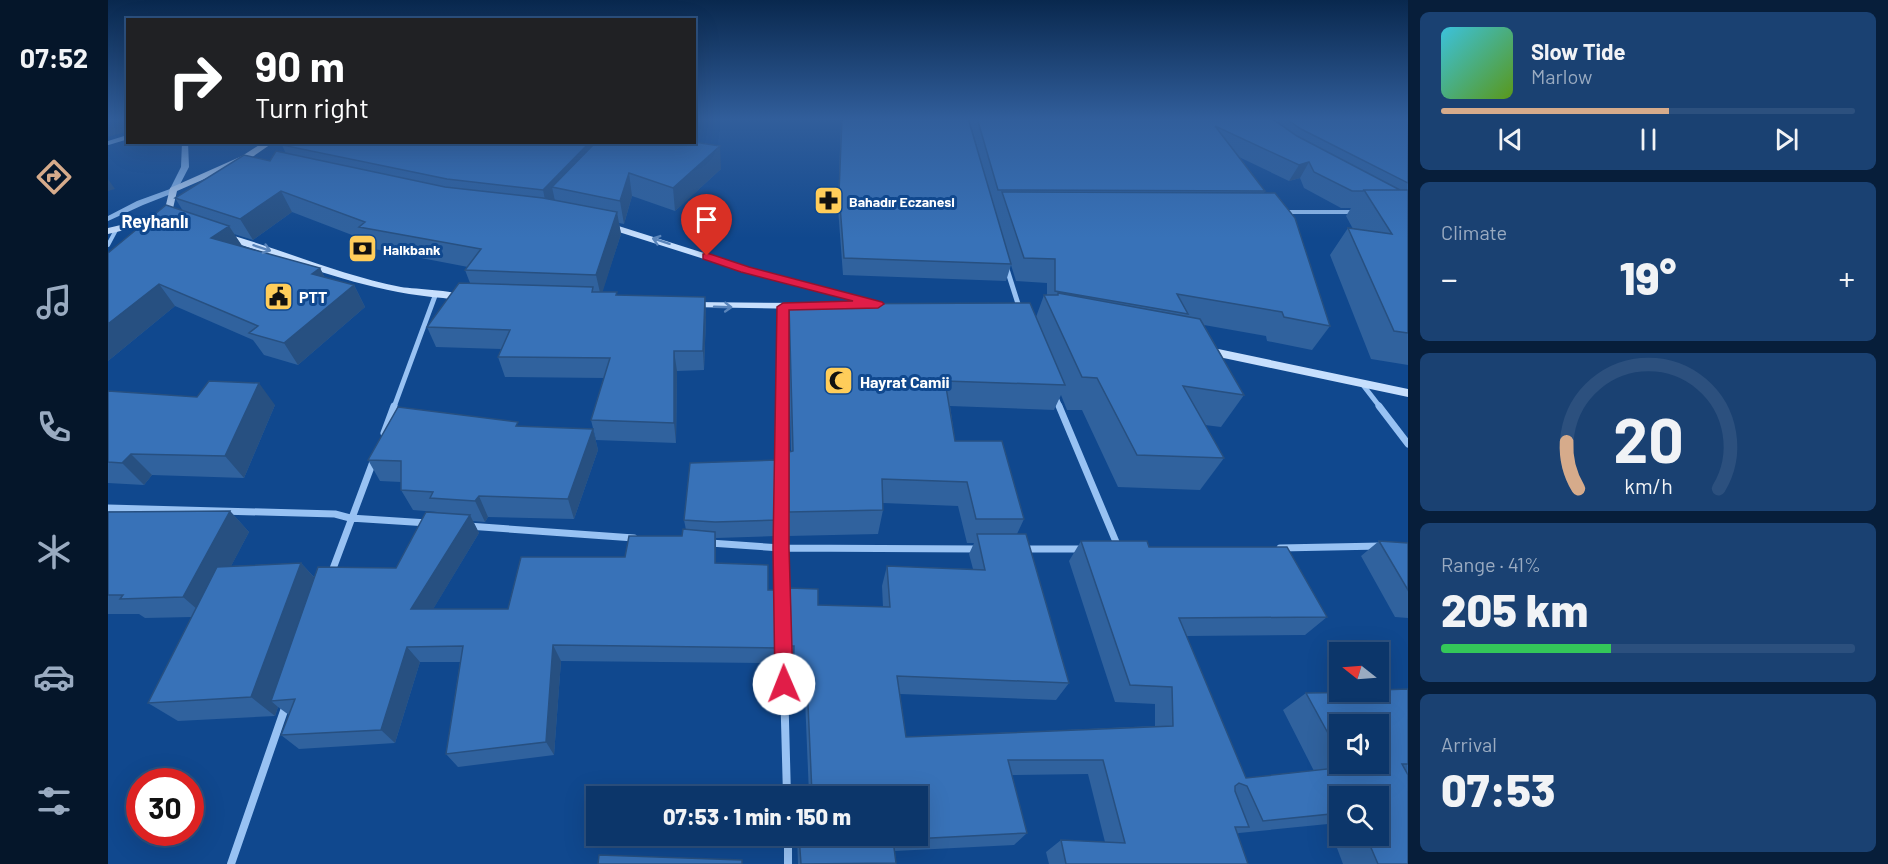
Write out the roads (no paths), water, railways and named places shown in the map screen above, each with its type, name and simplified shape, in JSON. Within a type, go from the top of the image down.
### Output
[{"type":"main road","points":[[167,217],[173,190],[244,158]]},
{"type":"main road","points":[[247,158],[265,162]]},
{"type":"main road","points":[[112,230],[167,217],[177,220]]},
{"type":"main road","points":[[601,224],[745,269],[884,305],[842,305]]},
{"type":"main road","points":[[210,231],[372,285],[435,296],[470,297]]},
{"type":"main road","points":[[677,305],[819,306]]},
{"type":"main road","points":[[1190,348],[1408,393]]},
{"type":"street","points":[[108,219],[173,190],[184,167],[184,158]]},
{"type":"street","points":[[1276,212],[1360,212]]},
{"type":"street","points":[[108,245],[112,230]]},
{"type":"street","points":[[1005,263],[1022,316]]},
{"type":"street","points":[[380,443],[435,296]]},
{"type":"street","points":[[783,307],[781,548],[787,786]]},
{"type":"street","points":[[1364,385],[1408,444]]},
{"type":"street","points":[[1053,390],[1119,549]]},
{"type":"street","points":[[327,585],[350,518],[376,454]]},
{"type":"street","points":[[108,508],[335,514],[350,518],[434,524]]},
{"type":"street","points":[[458,525],[638,538]]},
{"type":"street","points":[[697,542],[781,548],[991,549]]},
{"type":"street","points":[[1269,548],[1385,546]]},
{"type":"street","points":[[1014,549],[1096,549]]},
{"type":"street","points":[[1107,549],[1131,549]]},
{"type":"street","points":[[231,864],[289,697]]},
{"type":"street","points":[[788,846],[788,864]]},
{"type":"place","name":"Bahadır Eczanesi","points":[[828,201]]},
{"type":"place","name":"Halkbank","points":[[362,249]]},
{"type":"place","name":"PTT","points":[[278,296]]},
{"type":"place","name":"Hayrat Camii","points":[[839,381]]},
{"type":"district","name":"Reyhanlı","points":[[155,221]]}]
